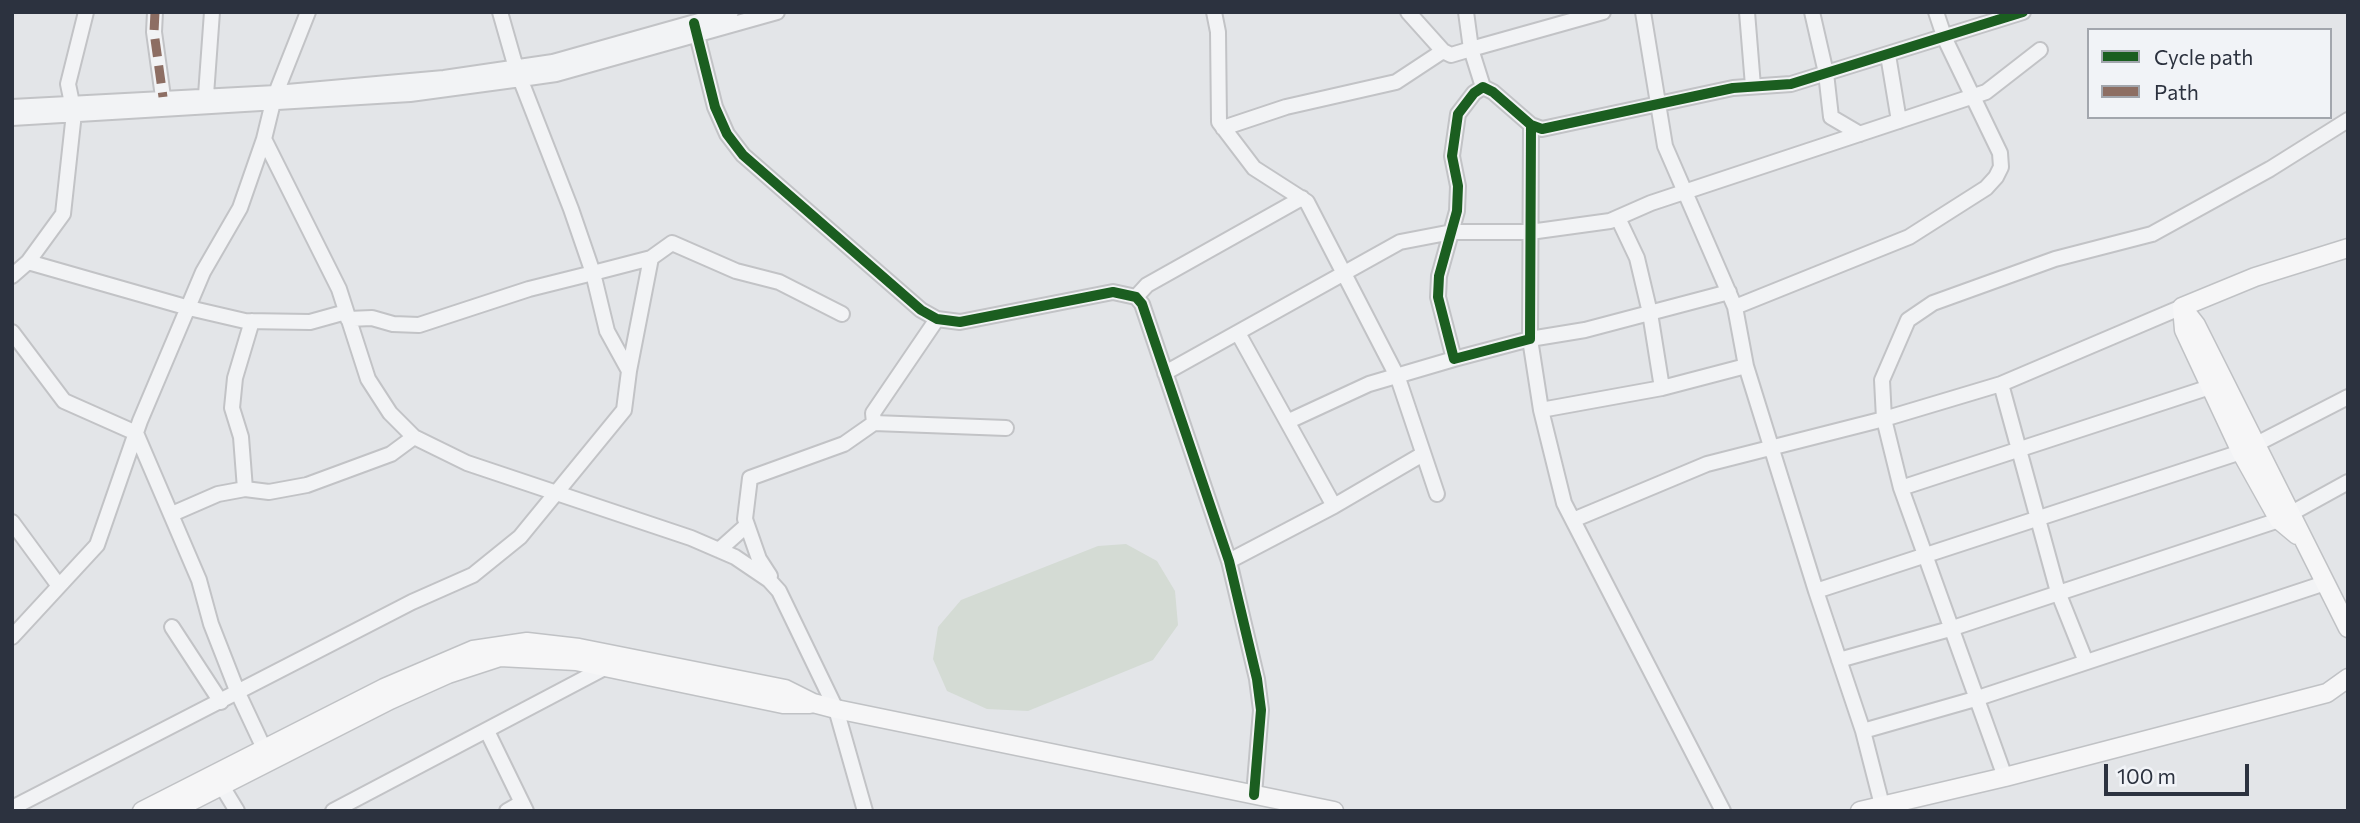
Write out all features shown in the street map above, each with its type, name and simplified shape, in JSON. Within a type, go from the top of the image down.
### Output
[{"type":"main road","points":[[2182,307],[2255,277],[2348,248]]},
{"type":"main road","points":[[2182,307],[2184,330],[2210,387],[2285,516],[2302,540],[2348,628]]},
{"type":"main road","points":[[2182,307],[2196,325],[2248,449]]},
{"type":"main road","points":[[142,811],[218,780],[267,755],[477,663],[500,657],[524,657],[610,661],[783,704],[813,704],[1265,801],[1334,811]]},
{"type":"main road","points":[[1860,811],[2005,777],[2327,693],[2348,678]]},
{"type":"main road","points":[[172,811],[218,780]]},
{"type":"street","points":[[12,276],[28,262],[63,215],[73,108],[68,84],[86,12]]},
{"type":"street","points":[[155,12],[154,32],[163,97]]},
{"type":"street","points":[[206,95],[212,12]]},
{"type":"street","points":[[12,637],[97,545],[136,433],[203,272],[240,208],[264,139],[274,99],[308,12]]},
{"type":"street","points":[[500,12],[518,73],[593,273],[607,331],[629,371]]},
{"type":"street","points":[[695,28],[731,12]]},
{"type":"street","points":[[12,107],[73,108],[410,94],[518,73],[695,28],[777,12]]},
{"type":"street","points":[[1214,12],[1218,32],[1219,122],[1254,168],[1307,202],[1398,378],[1437,494]]},
{"type":"street","points":[[1408,12],[1443,51],[1460,54],[1603,12]]},
{"type":"street","points":[[1466,12],[1471,49],[1483,87],[1520,113],[1531,125],[1542,129],[1658,103],[1753,86],[1791,84],[2023,12]]},
{"type":"street","points":[[1643,12],[1665,146],[1687,191],[1735,307],[1746,366],[1774,448],[1816,592],[1863,731],[1882,805]]},
{"type":"street","points":[[1747,12],[1753,86]]},
{"type":"street","points":[[1812,12],[1826,73],[1830,117],[1860,134]]},
{"type":"street","points":[[1735,307],[1909,237],[1986,188],[2001,167],[2000,153],[1945,38],[1936,12]]},
{"type":"street","points":[[695,28],[715,107],[727,134],[743,155],[905,298],[937,319],[960,322],[1113,292],[1136,297],[1142,304],[1228,561],[1257,679],[1265,801]]},
{"type":"street","points":[[1165,373],[1400,242],[1452,232],[1530,232],[1581,227],[1618,218],[1687,191],[1986,92],[2040,50]]},
{"type":"street","points":[[1223,128],[1286,107],[1396,82],[1443,51]]},
{"type":"street","points":[[1888,55],[1899,121]]},
{"type":"street","points":[[1454,359],[1438,297],[1439,276],[1452,232],[1458,187],[1452,156],[1458,114],[1474,93],[1483,87]]},
{"type":"street","points":[[12,118],[163,97],[206,95],[274,99]]},
{"type":"street","points":[[2005,777],[1902,488],[1884,419],[1882,380],[1909,320],[1933,303],[2055,259],[2152,234],[2270,169],[2348,120]]},
{"type":"street","points":[[1531,125],[1530,339],[1541,410],[1564,503],[1723,811]]},
{"type":"street","points":[[264,139],[339,289],[369,379],[390,413],[414,438],[467,463],[719,551],[755,569],[779,591]]},
{"type":"street","points":[[1136,297],[1147,285],[1302,198]]},
{"type":"street","points":[[1618,218],[1637,258],[1650,313],[1662,388]]},
{"type":"street","points":[[28,262],[189,308],[252,321],[310,322],[347,315],[419,325],[530,289],[651,258],[673,243],[736,271],[779,282],[842,314]]},
{"type":"street","points":[[12,808],[412,602],[473,575],[520,537],[624,410],[651,258]]},
{"type":"street","points":[[1289,421],[1338,396],[1369,384],[1398,378],[1454,359],[1530,339],[1585,330],[1729,292]]},
{"type":"street","points":[[1573,520],[1707,464],[1884,419],[2001,384],[2182,307]]},
{"type":"street","points":[[874,423],[873,413],[937,319]]},
{"type":"street","points":[[245,489],[241,436],[232,408],[235,378],[252,321]]},
{"type":"street","points":[[12,332],[64,401],[136,433],[199,580],[211,624],[238,693],[267,755]]},
{"type":"street","points":[[1238,333],[1334,506]]},
{"type":"street","points":[[1541,410],[1662,388],[1746,366]]},
{"type":"street","points":[[2001,384],[2058,592],[2086,662]]},
{"type":"street","points":[[1902,488],[2210,387]]},
{"type":"street","points":[[1816,592],[2248,449],[2348,397]]},
{"type":"street","points":[[865,811],[836,709],[779,591],[759,559],[747,524],[750,478],[844,444],[874,423],[1006,428]]},
{"type":"street","points":[[172,514],[218,494],[245,489],[269,492],[307,485],[391,454],[414,438]]},
{"type":"street","points":[[1228,561],[1334,506],[1423,454]]},
{"type":"street","points":[[1839,660],[1951,629],[2285,516],[2348,482]]},
{"type":"street","points":[[12,522],[59,586]]},
{"type":"street","points":[[719,551],[747,524]]},
{"type":"street","points":[[1863,731],[1975,699],[2325,583]]},
{"type":"street","points":[[172,627],[221,702]]},
{"type":"street","points":[[333,811],[487,731],[610,661]]},
{"type":"street","points":[[487,731],[523,807],[507,811]]},
{"type":"street","points":[[218,780],[237,811]]},
{"type":"shaded area","points":[[1126,544],[1157,561],[1175,591],[1178,625],[1153,660],[1028,711],[987,709],[947,691],[933,659],[938,627],[961,600],[1098,546]]},
{"type":"marked path","points":[[155,12],[154,32],[163,97]]},
{"type":"cycle path","points":[[1531,125],[1530,339],[1454,359],[1438,297],[1439,276],[1457,211],[1458,186],[1452,156],[1458,114],[1474,93],[1483,87],[1493,92],[1531,125],[1542,129],[1733,88],[1791,84],[2023,12]]},
{"type":"cycle path","points":[[694,23],[715,107],[727,134],[743,155],[921,310],[937,319],[960,322],[1113,292],[1136,297],[1142,304],[1229,561],[1257,679],[1261,710],[1254,795]]}]
